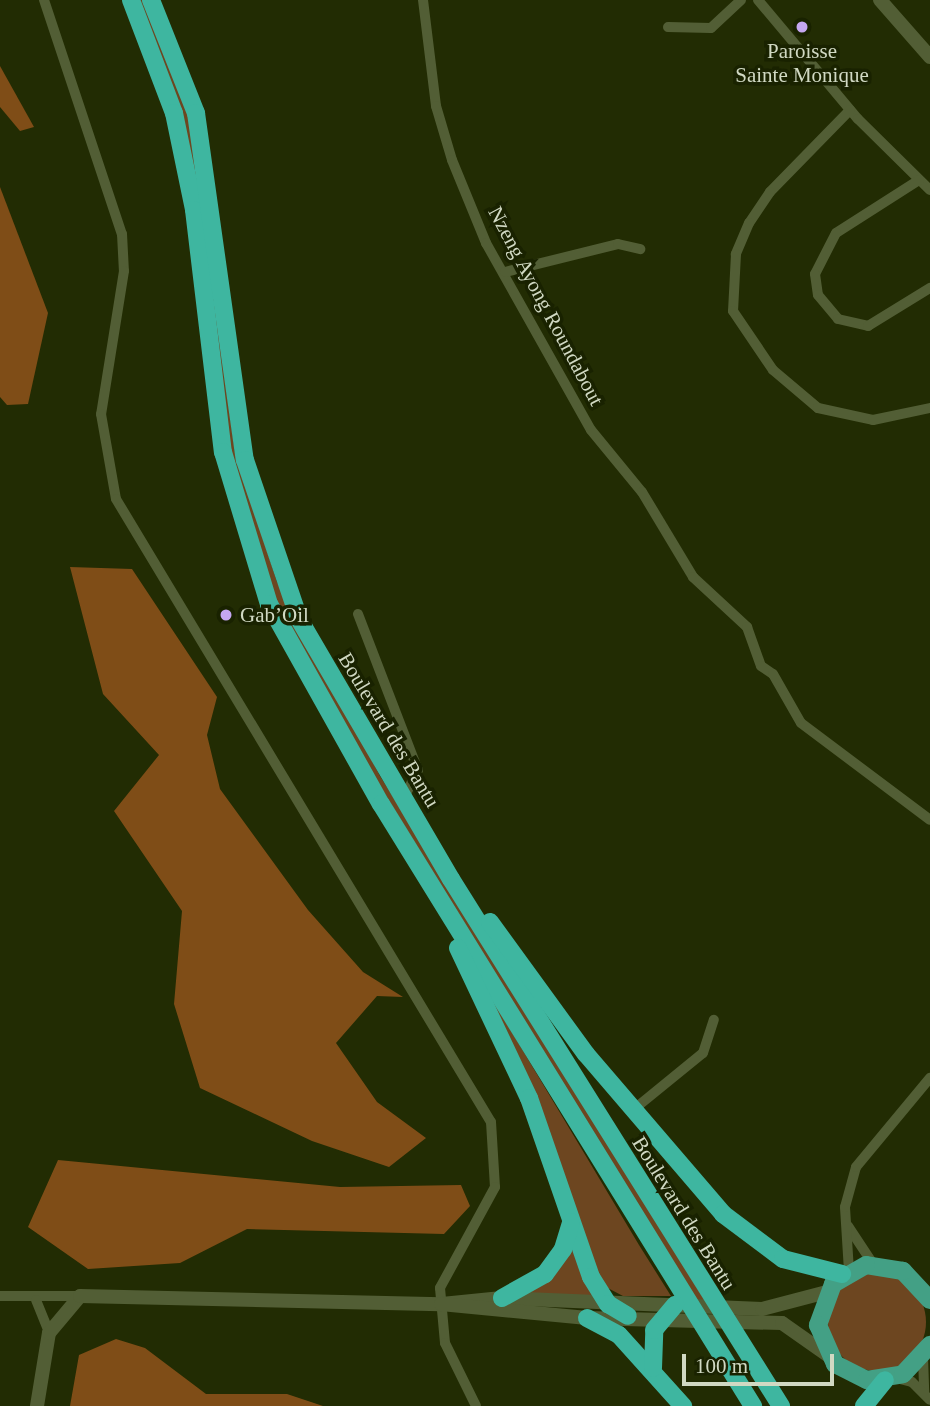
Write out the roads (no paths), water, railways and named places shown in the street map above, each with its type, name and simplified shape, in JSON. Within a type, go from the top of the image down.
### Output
[{"type":"highway","points":[[122,0],[171,101]]},
{"type":"highway","name":"Boulevard des Bantu","points":[[131,0],[171,101],[194,210],[223,452],[245,540],[283,634],[381,804],[753,1406]]},
{"type":"highway","name":"Boulevard des Bantu","points":[[151,0],[192,96],[255,500],[299,619],[427,839],[781,1406]]},
{"type":"highway","points":[[158,0],[192,96]]},
{"type":"highway","points":[[381,804],[507,1049],[591,1277],[608,1304],[628,1316]]},
{"type":"highway","points":[[427,839],[633,1110],[745,1234],[802,1268],[845,1273]]},
{"type":"highway","points":[[502,1298],[545,1274],[563,1249],[571,1218]]},
{"type":"highway","points":[[653,1368],[660,1317],[677,1309]]},
{"type":"highway","points":[[587,1318],[619,1335],[653,1368],[683,1406]]},
{"type":"highway","points":[[864,1406],[890,1379]]},
{"type":"main road","points":[[927,1293],[896,1268],[873,1264],[845,1273],[827,1292],[818,1325],[830,1357],[858,1378],[890,1379],[927,1351]]},
{"type":"street","points":[[44,0],[122,233],[124,271],[101,414],[116,499],[491,1122],[495,1187],[441,1282],[441,1304],[453,1368],[476,1406]]},
{"type":"street","name":"Nzeng Ayong Roundabout","points":[[423,0],[436,106],[452,160],[505,272],[591,430],[642,492],[693,578],[747,627],[761,666],[773,674],[801,723],[930,820]]},
{"type":"street","points":[[668,27],[711,28],[741,0]]},
{"type":"street","points":[[758,0],[850,110],[930,190]]},
{"type":"street","points":[[880,0],[930,57]]},
{"type":"street","points":[[850,110],[770,192],[749,223],[736,254],[733,311],[773,370],[818,408],[873,420],[930,408]]},
{"type":"street","points":[[919,180],[836,233],[815,274],[818,295],[838,319],[868,326],[930,288]]},
{"type":"street","points":[[505,272],[618,243],[640,248]]},
{"type":"street","points":[[358,614],[418,770],[403,799]]},
{"type":"street","points":[[633,1110],[703,1054],[713,1020]]},
{"type":"street","points":[[845,1273],[846,1224],[856,1167],[930,1078]]},
{"type":"street","points":[[846,1224],[873,1264]]},
{"type":"street","points":[[762,1316],[827,1292]]},
{"type":"street","points":[[0,1296],[36,1300],[80,1296],[441,1304],[587,1318],[660,1317]]},
{"type":"street","points":[[37,1406],[49,1334],[80,1296]]},
{"type":"street","points":[[441,1304],[502,1298],[762,1316],[799,1329],[830,1357]]},
{"type":"street","points":[[36,1300],[49,1334]]},
{"type":"street","points":[[890,1379],[927,1396],[927,1351]]},
{"type":"place","name":"Paroisse Sainte Monique","points":[[802,27]]},
{"type":"place","name":"Gab’Oil","points":[[226,615]]}]
